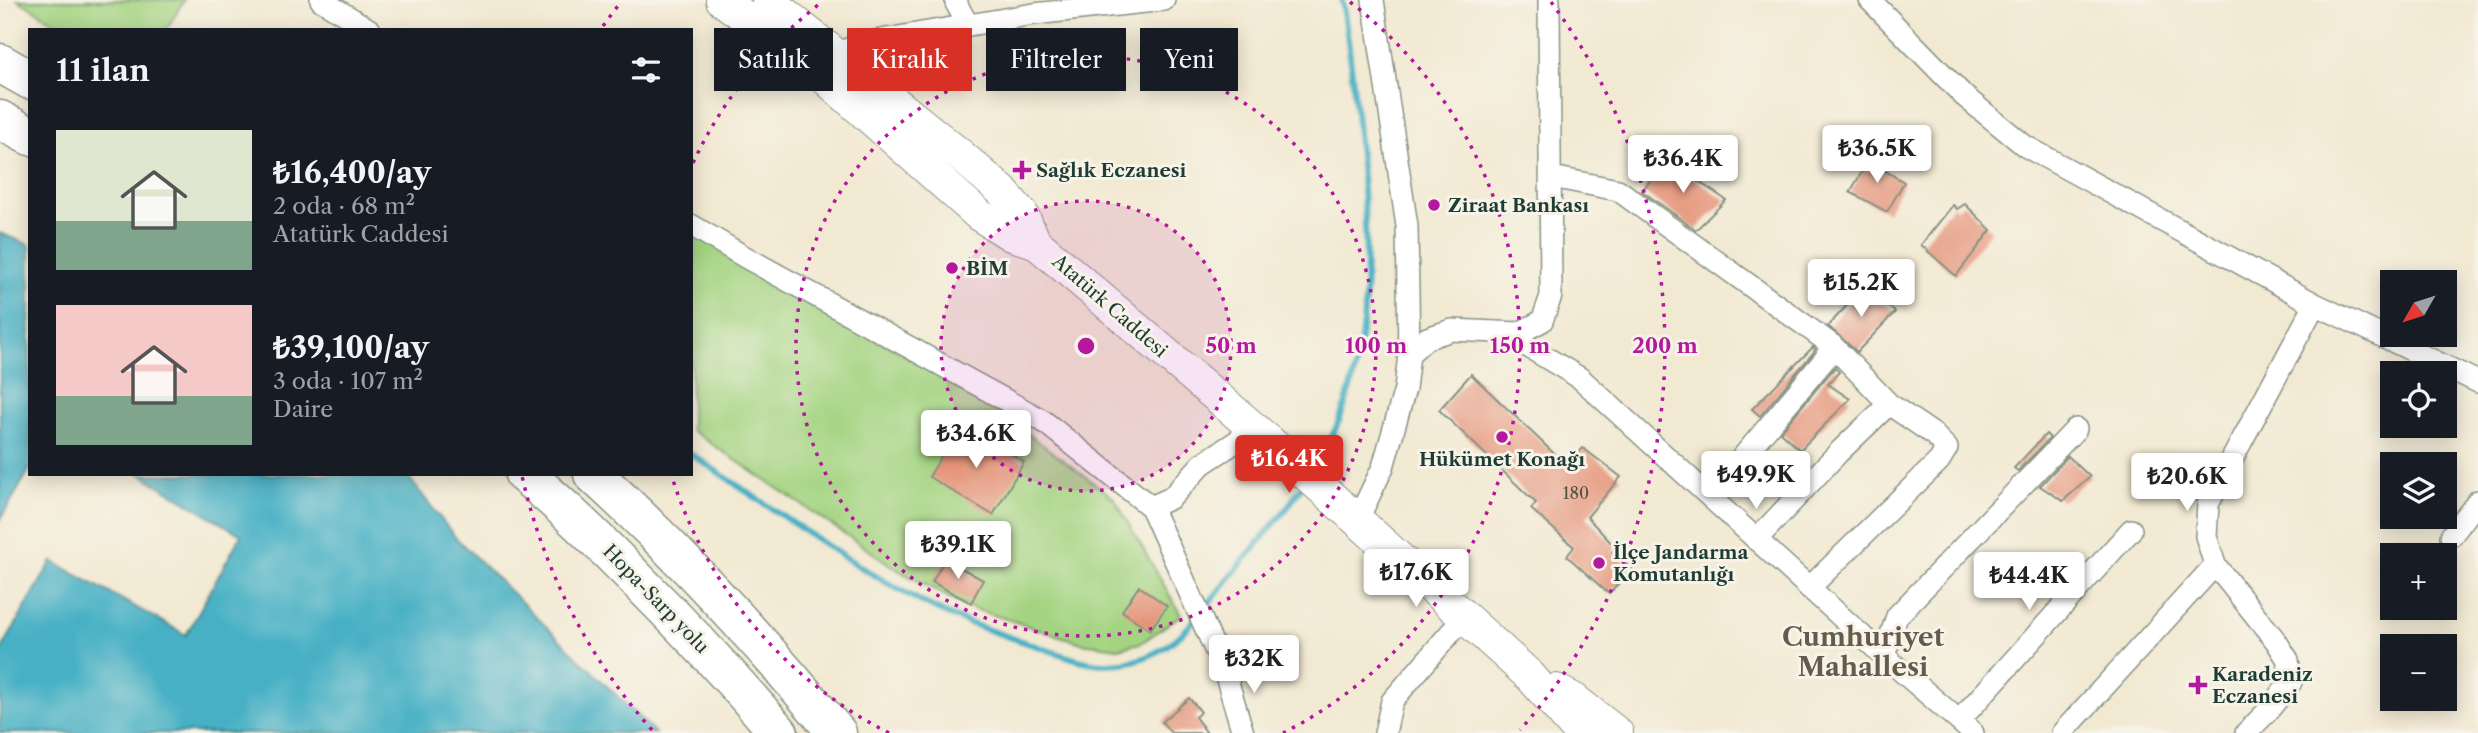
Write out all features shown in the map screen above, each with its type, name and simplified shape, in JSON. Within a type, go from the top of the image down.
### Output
[{"type":"highway","points":[[0,63],[28,79]]},
{"type":"highway","points":[[0,120],[28,135]]},
{"type":"highway","name":"Hopa-Sarp yolu","points":[[526,476],[600,542],[646,588],[725,670],[779,733]]},
{"type":"highway","points":[[595,476],[629,506],[744,625],[837,733]]},
{"type":"main road","name":"Atatürk Caddesi","points":[[722,0],[823,76],[979,215],[1011,235],[1035,242],[1265,439],[1530,676],[1580,733]]},
{"type":"main road","name":"Atatürk Caddesi","points":[[768,0],[847,63]]},
{"type":"main road","name":"Atatürk Caddesi","points":[[881,91],[1002,191],[1022,214],[1035,242]]},
{"type":"main road","name":"Atatürk Caddesi","points":[[1530,676],[1575,701],[1617,733]]},
{"type":"street","points":[[321,0],[367,28]]},
{"type":"street","points":[[957,0],[956,3],[968,25]]},
{"type":"street","points":[[951,28],[1034,14],[1164,0]]},
{"type":"street","points":[[1347,512],[1383,467],[1405,388],[1409,354],[1407,226],[1373,0]]},
{"type":"street","points":[[1409,354],[1427,338],[1452,330],[1519,333],[1542,321],[1551,296],[1549,0]]},
{"type":"street","points":[[1870,0],[1964,96],[2025,146],[2315,304],[2478,382]]},
{"type":"street","points":[[847,50],[847,63]]},
{"type":"street","points":[[1552,177],[1618,190],[1832,345],[1889,404],[1933,434],[1947,449],[1940,461],[1809,588]]},
{"type":"street","points":[[693,226],[1042,420],[1151,508],[1224,668],[1243,733]]},
{"type":"street","points":[[2246,733],[2291,682],[2288,660],[2215,565],[2206,536],[2208,504],[2315,304]]},
{"type":"street","points":[[1507,334],[1580,378],[1884,656],[1966,727],[2131,530]]},
{"type":"street","points":[[1710,496],[1825,359],[1832,345]]},
{"type":"street","points":[[1756,540],[1838,453],[1889,404]]},
{"type":"street","points":[[1884,656],[1897,616],[2076,429]]},
{"type":"street","points":[[1151,508],[1171,498],[1202,464],[1265,439]]},
{"type":"street","points":[[2451,536],[2478,501]]},
{"type":"street","points":[[2062,733],[2215,565]]},
{"type":"street","points":[[1385,733],[1392,701],[1464,617]]},
{"type":"green space","points":[[18,0],[184,0],[167,28],[65,28]]},
{"type":"green space","points":[[693,232],[981,399],[1114,498],[1181,615],[1141,643],[1118,648],[1082,643],[965,606],[901,572],[693,431]]},
{"type":"water","points":[[0,233],[28,244],[28,472],[0,520]]},
{"type":"water","points":[[143,476],[408,476],[456,538],[655,733],[0,733],[0,652],[52,561],[186,635],[241,535]]},
{"type":"building","points":[[1871,157],[1886,164],[1884,170],[1904,182],[1887,212],[1850,192]]},
{"type":"building","points":[[1666,160],[1726,200],[1696,230],[1642,191]]},
{"type":"building","points":[[1965,204],[1991,230],[1956,276],[1921,245],[1953,205],[1957,209]]},
{"type":"building","points":[[1864,287],[1895,312],[1857,352],[1828,326]]},
{"type":"building","points":[[1813,347],[1814,352],[1760,416],[1752,409]]},
{"type":"building","points":[[1835,367],[1839,372],[1828,384],[1850,399],[1800,450],[1780,432]]},
{"type":"building","points":[[1471,374],[1567,466],[1583,448],[1621,477],[1587,517],[1616,548],[1612,552],[1632,569],[1609,594],[1567,556],[1574,547],[1531,509],[1536,503],[1439,410]]},
{"type":"building","points":[[960,424],[1024,462],[993,515],[929,477]]},
{"type":"building","points":[[2046,434],[2050,438],[2018,471],[2014,468]]},
{"type":"building","points":[[2068,456],[2090,477],[2063,501],[2040,486]]},
{"type":"building","points":[[945,559],[983,580],[971,603],[932,582]]},
{"type":"building","points":[[1139,586],[1167,606],[1150,630],[1122,611]]},
{"type":"building","points":[[1189,698],[1201,712],[1195,717],[1207,733],[1171,733],[1162,722]]},
{"type":"waterway","points":[[1313,469],[1333,434],[1348,396],[1364,317],[1366,234],[1342,0]]},
{"type":"waterway","points":[[693,455],[835,551],[894,587],[950,615],[1059,654],[1097,663],[1119,664],[1145,658],[1178,638],[1196,618]]},
{"type":"waterway","points":[[1203,610],[1287,508],[1303,484]]},
{"type":"place","name":"Sağlık Eczanesi","points":[[1022,170]]},
{"type":"place","name":"Ziraat Bankası","points":[[1434,205]]},
{"type":"place","name":"BİM","points":[[952,268]]},
{"type":"place","name":"Hükümet Konağı","points":[[1502,437]]},
{"type":"place","name":"İlçe Jandarma Komutanlığı","points":[[1599,563]]},
{"type":"place","name":"Karadeniz Eczanesi","points":[[2198,685]]},
{"type":"district","name":"Cumhuriyet Mahallesi","points":[[1863,652]]}]
